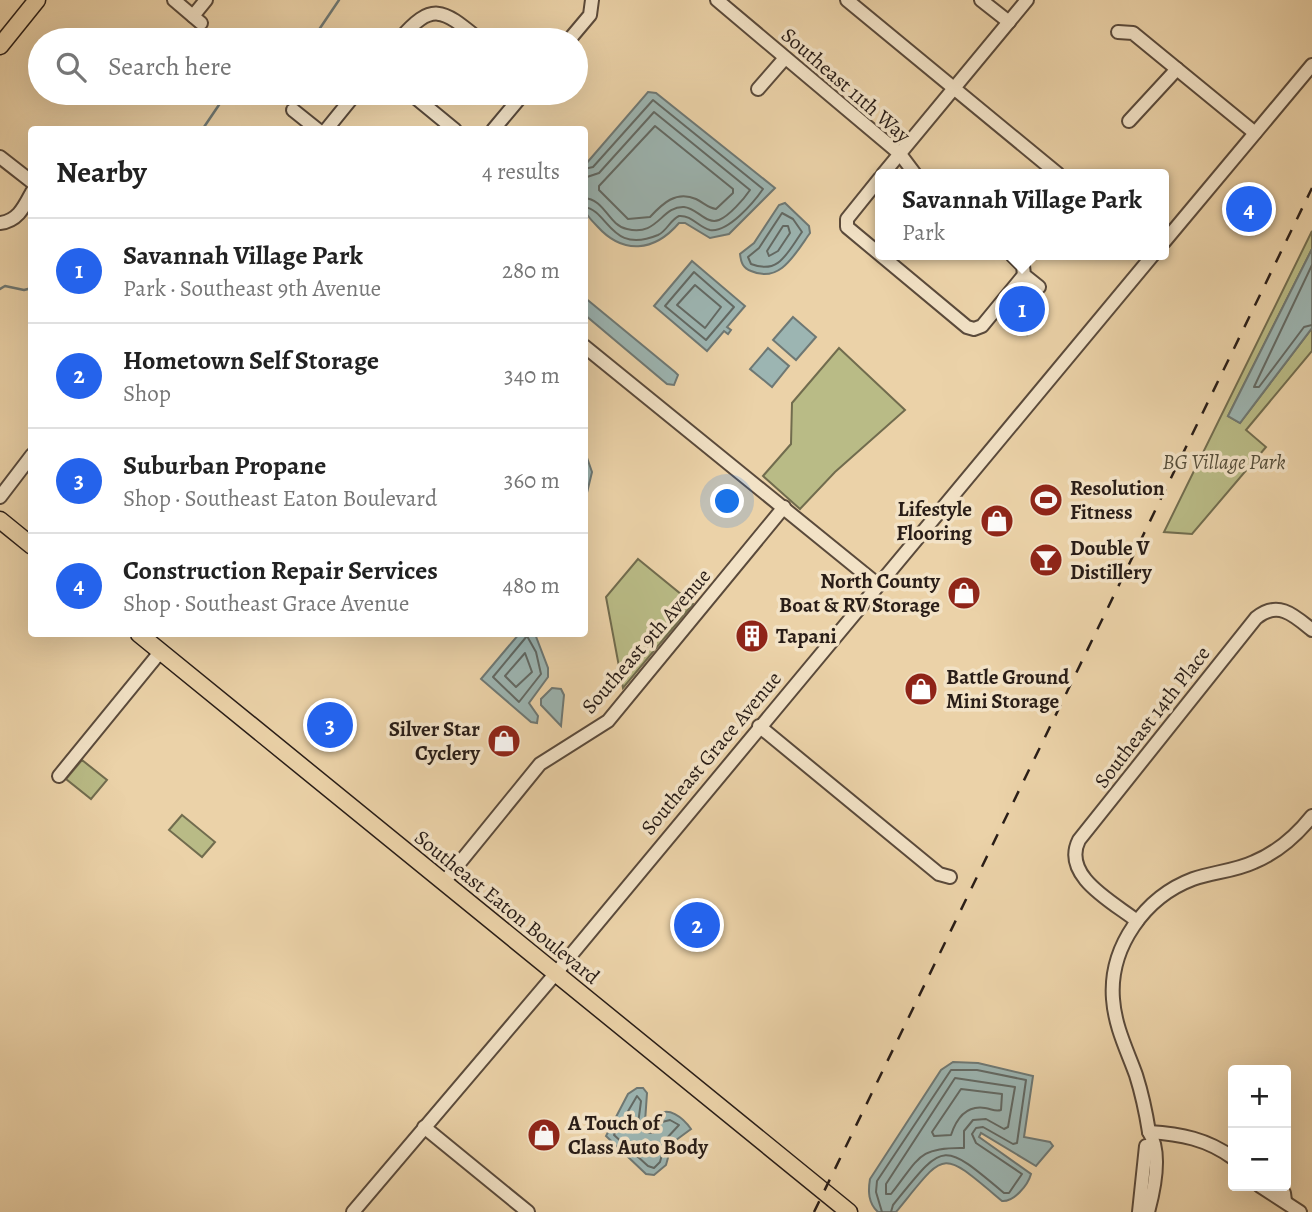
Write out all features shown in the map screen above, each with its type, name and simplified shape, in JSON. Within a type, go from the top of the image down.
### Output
[{"type":"main road","points":[[0,46],[37,0]]},
{"type":"main road","points":[[0,520],[28,543]]},
{"type":"main road","name":"Southeast Eaton Boulevard","points":[[143,637],[849,1212]]},
{"type":"street","points":[[173,0],[197,19],[206,0]]},
{"type":"street","points":[[579,28],[590,15],[592,0]]},
{"type":"street","name":"Southeast 11th Way","points":[[717,0],[900,154],[911,169]]},
{"type":"street","points":[[847,0],[1052,169]]},
{"type":"street","points":[[981,0],[1009,22]]},
{"type":"street","points":[[888,169],[1027,0]]},
{"type":"street","points":[[409,28],[427,13],[450,16],[465,28]]},
{"type":"street","points":[[1118,32],[1133,33],[1255,133]]},
{"type":"street","points":[[758,89],[785,58]]},
{"type":"street","points":[[1169,236],[1312,65]]},
{"type":"street","points":[[1129,121],[1177,69]]},
{"type":"street","points":[[329,126],[346,105]]},
{"type":"street","points":[[425,105],[450,126]]},
{"type":"street","points":[[496,126],[514,105]]},
{"type":"street","points":[[293,110],[313,126]]},
{"type":"street","points":[[0,156],[28,179]]},
{"type":"street","points":[[875,185],[845,223],[875,249]]},
{"type":"street","points":[[0,223],[12,221],[28,199]]},
{"type":"street","points":[[888,260],[967,327],[974,330],[982,326],[1024,275]]},
{"type":"street","points":[[1017,260],[1023,266],[1024,275],[1039,288]]},
{"type":"street","name":"Southeast Grace Avenue","points":[[353,1212],[556,973],[1149,260]]},
{"type":"street","points":[[588,349],[877,584]]},
{"type":"street","points":[[0,497],[28,460]]},
{"type":"street","name":"Southeast 9th Avenue","points":[[444,882],[540,764],[608,721],[784,507]]},
{"type":"street","name":"Southeast 14th Place","points":[[1137,921],[1083,877],[1075,858],[1081,837],[1256,618],[1271,610],[1289,612],[1312,630]]},
{"type":"street","points":[[59,776],[161,651]]},
{"type":"street","points":[[759,726],[939,874],[950,877]]},
{"type":"street","points":[[1139,1212],[1149,1132],[1140,1091],[1118,1028],[1113,999],[1118,959],[1137,921],[1158,899],[1184,883],[1251,864],[1275,851],[1312,816]]},
{"type":"street","points":[[424,1127],[528,1212]]},
{"type":"street","points":[[1149,1132],[1200,1140],[1228,1155]]},
{"type":"street","points":[[1149,1132],[1154,1140],[1149,1212]]},
{"type":"street","points":[[1266,1191],[1278,1200],[1285,1200],[1300,1212]]},
{"type":"street","points":[[1281,1191],[1285,1200]]},
{"type":"green space","name":"BG Village Park","points":[[1312,231],[1312,249],[1228,416],[1240,423],[1312,328],[1312,351],[1246,430],[1266,447],[1192,534],[1164,532]]},
{"type":"green space","points":[[1019,294],[1038,304],[1037,322],[1027,335],[1001,315]]},
{"type":"green space","points":[[839,348],[905,410],[835,472],[800,509],[763,476],[791,444],[792,403]]},
{"type":"green space","points":[[638,559],[693,604],[623,688],[606,597]]},
{"type":"green space","points":[[82,760],[107,780],[91,799],[66,779]]},
{"type":"green space","points":[[182,815],[215,842],[202,857],[169,830]]},
{"type":"water","points":[[648,92],[656,93],[775,188],[729,234],[710,238],[685,223],[679,223],[659,240],[638,246],[628,245],[607,235],[588,216],[588,162]]},
{"type":"water","points":[[785,203],[809,226],[810,233],[786,265],[778,270],[761,274],[748,270],[743,265],[740,254],[754,243],[779,205]]},
{"type":"water","points":[[1312,249],[1312,328],[1240,423],[1228,416]]},
{"type":"water","points":[[692,261],[745,306],[727,327],[731,330],[728,334],[724,331],[707,351],[654,306]]},
{"type":"water","points":[[588,300],[678,375],[674,385],[667,384],[588,318]]},
{"type":"water","points":[[793,317],[816,337],[796,360],[773,340]]},
{"type":"water","points":[[768,348],[789,366],[772,387],[750,369]]},
{"type":"water","points":[[588,461],[592,472],[588,489]]},
{"type":"water","points":[[516,637],[536,637],[548,668],[548,677],[529,703],[538,716],[537,723],[531,722],[481,679]]},
{"type":"water","points":[[552,688],[561,689],[564,695],[561,726],[541,705],[541,699]]},
{"type":"water","points":[[953,1062],[978,1063],[1033,1076],[1024,1137],[1050,1142],[1053,1146],[1036,1166],[981,1133],[979,1137],[1031,1174],[1024,1188],[1016,1196],[1002,1201],[966,1172],[944,1163],[935,1167],[925,1177],[896,1212],[878,1212],[870,1197],[870,1179],[941,1070]]},
{"type":"water","points":[[637,1088],[643,1088],[647,1093],[645,1122],[648,1127],[660,1114],[670,1112],[680,1117],[691,1129],[672,1143],[666,1165],[654,1175],[646,1174],[606,1136],[628,1094]]},
{"type":"waterway","points":[[320,28],[339,0]]},
{"type":"waterway","points":[[205,126],[219,105]]},
{"type":"waterway","points":[[0,289],[5,286],[28,289]]},
{"type":"railway","points":[[814,1212],[1312,188]]},
{"type":"place","name":"Construction Repair Services","points":[[1249,209]]},
{"type":"place","name":"Savannah Village Park","points":[[1022,309]]},
{"type":"place","name":"Resolution Fitness","points":[[1046,500]]},
{"type":"place","name":"Lifestyle Flooring","points":[[997,521]]},
{"type":"place","name":"Double V Distillery","points":[[1046,560]]},
{"type":"place","name":"North County Boat & RV Storage","points":[[964,593]]},
{"type":"place","name":"Tapani","points":[[752,636]]},
{"type":"place","name":"Battle Ground Mini Storage","points":[[921,689]]},
{"type":"place","name":"Suburban Propane","points":[[330,725]]},
{"type":"place","name":"Silver Star Cyclery","points":[[504,741]]},
{"type":"place","name":"Hometown Self Storage","points":[[697,925]]},
{"type":"place","name":"A Touch of Class Auto Body","points":[[544,1135]]}]
